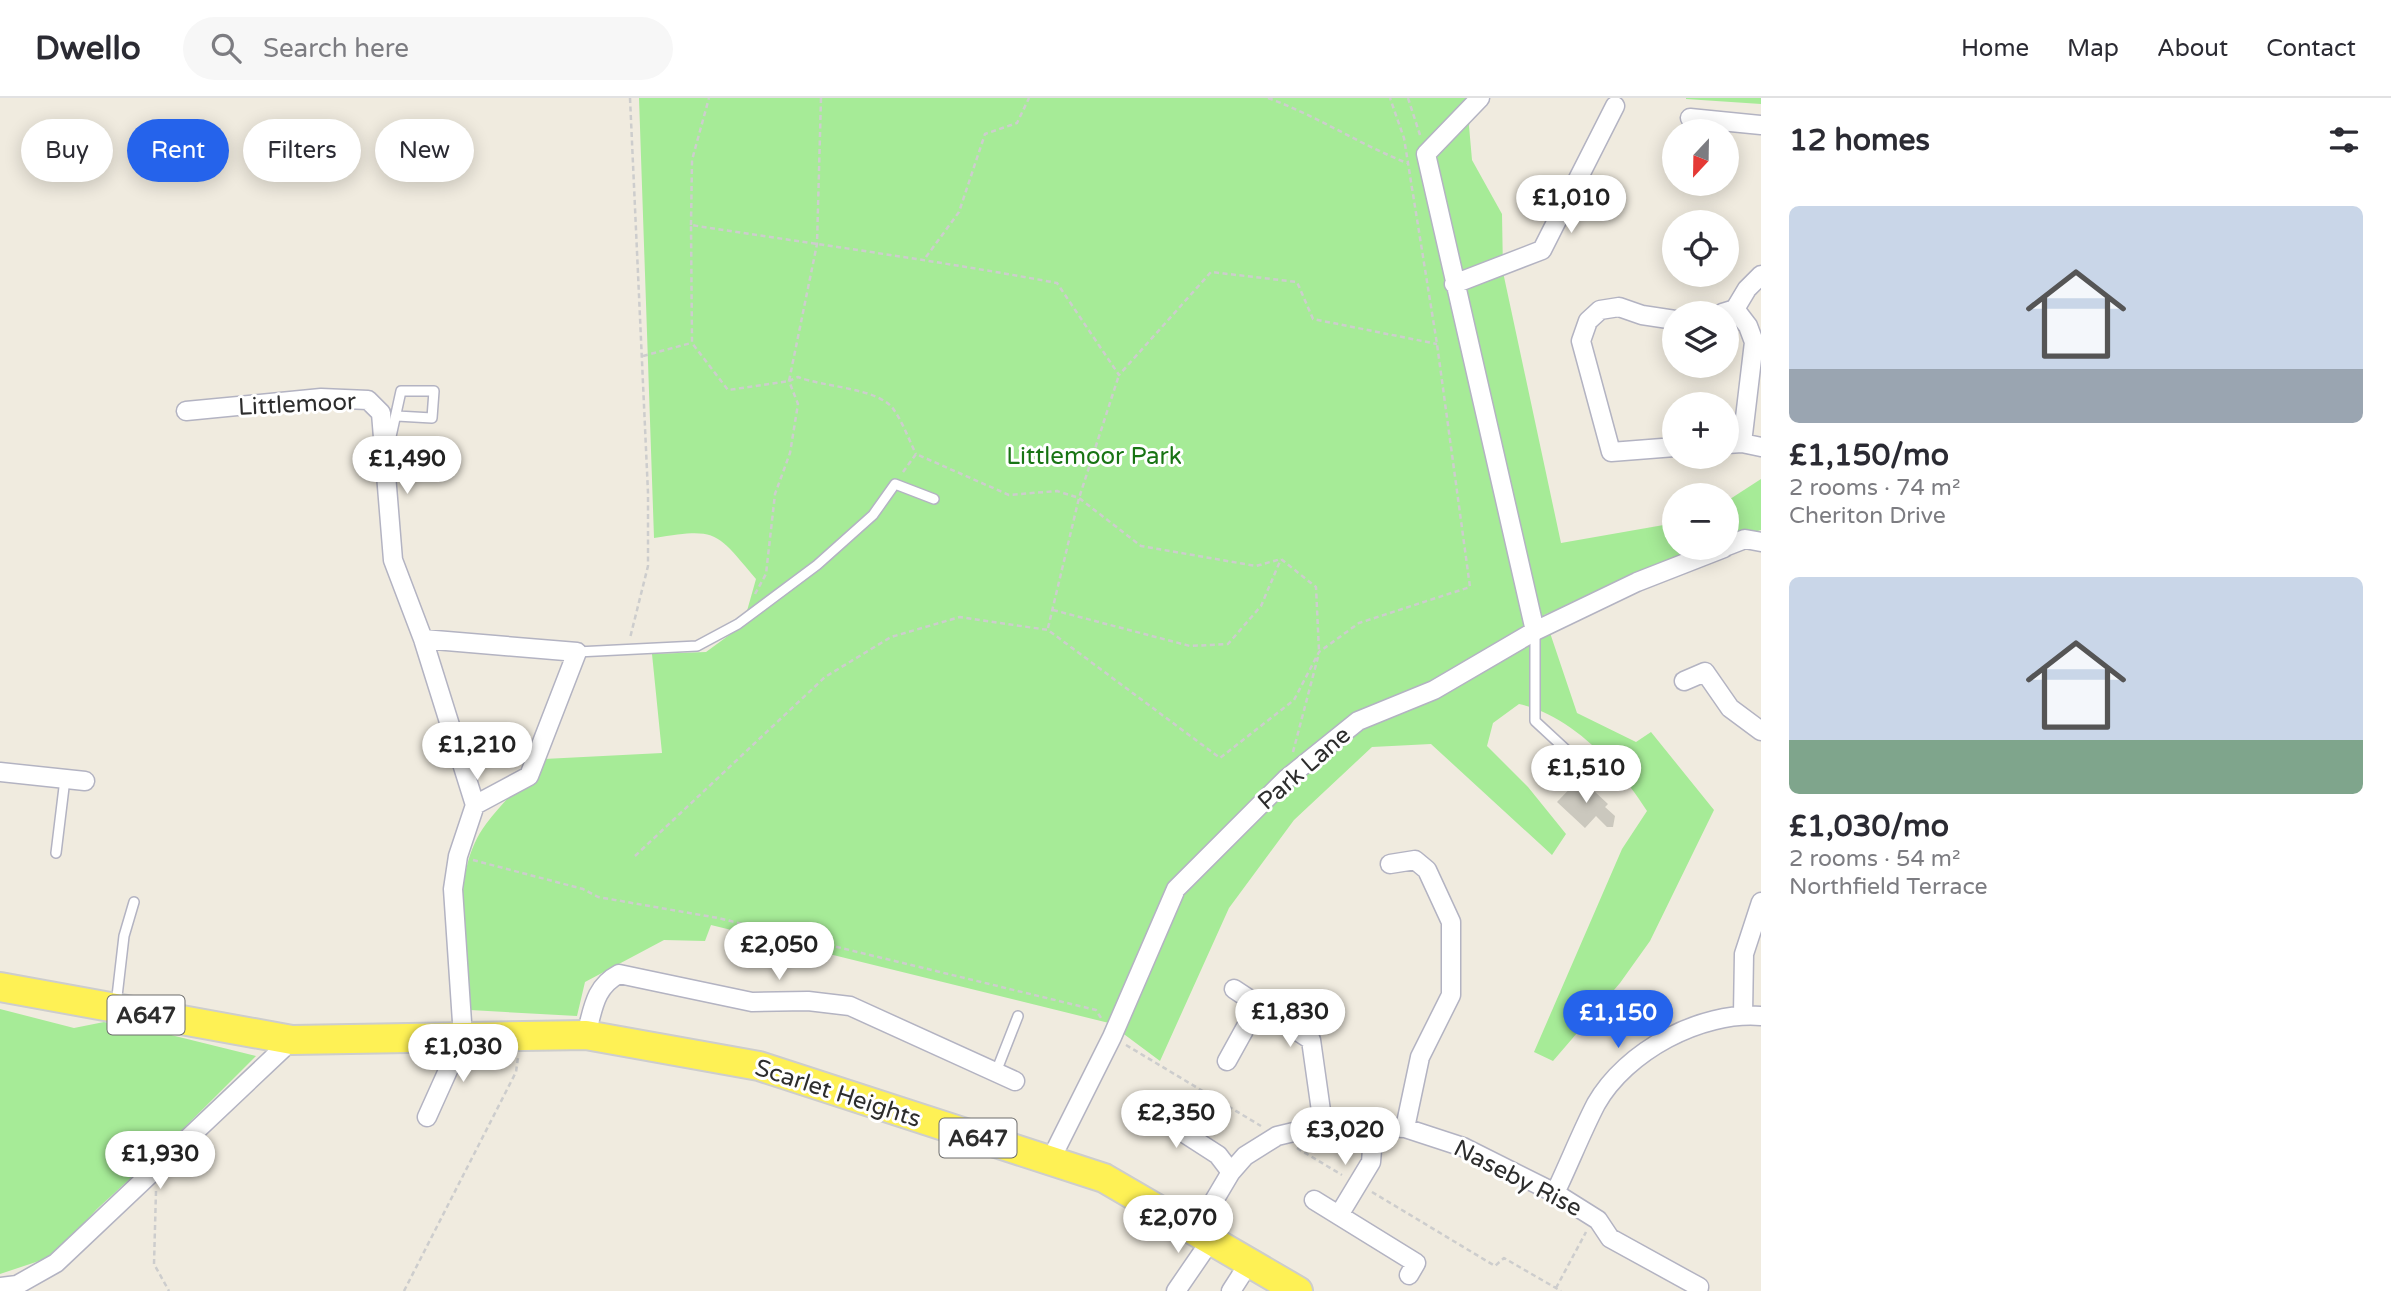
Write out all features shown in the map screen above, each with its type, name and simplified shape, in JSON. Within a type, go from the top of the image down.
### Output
[{"type":"main road","name":"A647","points":[[0,987],[292,1040],[521,1034],[586,1035]]},
{"type":"main road","name":"Scarlet Heights","points":[[586,1035],[759,1066],[1104,1178],[1293,1290]]},
{"type":"street","points":[[1480,98],[1426,154],[1535,631]]},
{"type":"street","points":[[1454,284],[1542,250],[1615,106]]},
{"type":"street","points":[[1690,118],[1761,125]]},
{"type":"street","points":[[1737,301],[1761,275]]},
{"type":"street","points":[[1662,318],[1619,307],[1600,310],[1588,321],[1581,341],[1611,452],[1662,448]]},
{"type":"street","points":[[1739,319],[1748,326],[1754,342],[1739,418]]},
{"type":"street","name":"Littlemoor","points":[[186,411],[321,398],[368,400],[381,413],[393,560],[423,639],[475,805]]},
{"type":"street","points":[[1739,444],[1761,447]]},
{"type":"street","name":"Park Lane","points":[[1739,542],[1745,539],[1761,542]]},
{"type":"street","name":"Park Lane","points":[[1050,1161],[1112,1037],[1176,889],[1286,779],[1358,721],[1434,690],[1535,631],[1637,582],[1693,560]]},
{"type":"street","points":[[423,639],[577,652],[529,776],[475,805],[458,856],[453,889],[463,1037],[427,1117]]},
{"type":"street","points":[[1684,681],[1704,672],[1730,708],[1761,731]]},
{"type":"street","points":[[0,772],[85,781]]},
{"type":"street","points":[[1390,864],[1415,860],[1427,870],[1451,922],[1451,995],[1420,1057],[1405,1128]]},
{"type":"street","points":[[1555,1193],[1597,1102],[1618,1076],[1659,1044],[1681,1032],[1752,1015],[1744,954],[1761,902]]},
{"type":"street","points":[[586,1035],[597,994],[604,982],[619,974],[752,1002],[808,1001],[850,1006],[1015,1081]]},
{"type":"street","points":[[1234,989],[1311,1040],[1323,1125]]},
{"type":"street","points":[[1227,1061],[1258,1005]]},
{"type":"street","points":[[0,1287],[16,1285],[56,1263],[292,1040]]},
{"type":"street","points":[[1142,1106],[1218,1154],[1231,1172]]},
{"type":"street","name":"Naseby Rise","points":[[1176,1291],[1231,1172],[1245,1156],[1277,1136],[1323,1125],[1405,1128],[1463,1147],[1555,1193],[1594,1217],[1610,1238],[1701,1285]]},
{"type":"street","points":[[1339,1215],[1371,1161],[1374,1125]]},
{"type":"street","points":[[1314,1200],[1416,1263],[1409,1275]]},
{"type":"street","points":[[1231,1291],[1250,1263]]},
{"type":"lane","points":[[387,485],[391,430],[397,416],[401,391],[434,391],[432,418],[397,416]]},
{"type":"lane","points":[[577,652],[697,646],[738,624],[817,565],[873,515],[895,484],[934,499]]},
{"type":"lane","points":[[1535,631],[1535,721],[1602,783]]},
{"type":"lane","points":[[56,853],[65,779]]},
{"type":"lane","points":[[116,1010],[124,936],[134,902]]},
{"type":"lane","points":[[996,1072],[1018,1016]]},
{"type":"path","points":[[628,648],[648,566],[643,356],[630,98]]},
{"type":"path","points":[[709,98],[692,160],[692,342],[728,390],[789,381],[798,377],[816,384],[865,392],[893,407],[916,454],[1009,495],[1057,491],[1079,498],[1141,546],[1256,566],[1281,559]]},
{"type":"path","points":[[738,624],[766,574],[775,494],[790,453],[798,404],[789,381],[817,244],[821,98]]},
{"type":"path","points":[[925,258],[959,212],[985,134],[1017,123],[1029,98]]},
{"type":"path","points":[[1268,98],[1309,113],[1368,147],[1408,164]]},
{"type":"path","points":[[635,856],[825,677],[891,637],[960,617],[1048,629],[1220,758],[1294,700],[1319,652],[1359,623],[1470,587],[1437,344],[1404,138],[1391,98]]},
{"type":"path","points":[[1408,98],[1426,154],[1408,164]]},
{"type":"path","points":[[691,225],[925,258],[1057,283],[1119,375]]},
{"type":"path","points":[[1048,629],[1079,498],[1119,375],[1210,272],[1297,282],[1313,319],[1437,344]]},
{"type":"path","points":[[643,356],[692,342]]},
{"type":"path","points":[[895,484],[916,454]]},
{"type":"path","points":[[1053,610],[1190,646],[1228,644],[1261,606],[1281,559]]},
{"type":"path","points":[[1281,559],[1316,587],[1319,652],[1286,779]]},
{"type":"path","points":[[458,856],[583,889],[598,897],[718,918],[1097,1010],[1112,1037],[1495,1266],[1504,1258],[1561,1291]]},
{"type":"path","points":[[404,1291],[516,1072],[521,1034]]},
{"type":"path","points":[[154,1170],[154,1264],[169,1291]]},
{"type":"path","points":[[1556,1288],[1594,1217]]},
{"type":"green space","name":"Littlemoor Park","points":[[639,98],[1474,98],[1469,126],[1472,160],[1502,214],[1503,272],[1561,543],[1662,525],[1662,560],[1676,560],[1544,615],[1577,713],[1636,742],[1651,732],[1714,810],[1650,941],[1620,983],[1553,1061],[1534,1052],[1622,849],[1647,811],[1623,777],[1592,745],[1557,719],[1519,704],[1493,723],[1487,746],[1528,787],[1566,834],[1552,855],[1431,744],[1372,747],[1294,820],[1229,908],[1160,1061],[1109,1023],[711,925],[705,941],[664,940],[585,982],[577,1016],[470,1010],[463,939],[463,890],[474,844],[486,824],[544,759],[662,753],[652,654],[706,652],[743,625],[756,579],[723,542],[704,534],[691,533],[654,538]]},
{"type":"green space","points":[[1761,98],[1761,104],[1686,99]]},
{"type":"green space","points":[[1761,479],[1761,530],[1739,536],[1739,493]]},
{"type":"green space","points":[[0,1009],[74,1028],[104,1022],[256,1056],[170,1142],[97,1209],[54,1256],[0,1274]]},
{"type":"building","points":[[1580,778],[1608,804],[1605,807],[1615,816],[1613,827],[1607,827],[1596,816],[1585,828],[1557,802]]}]
